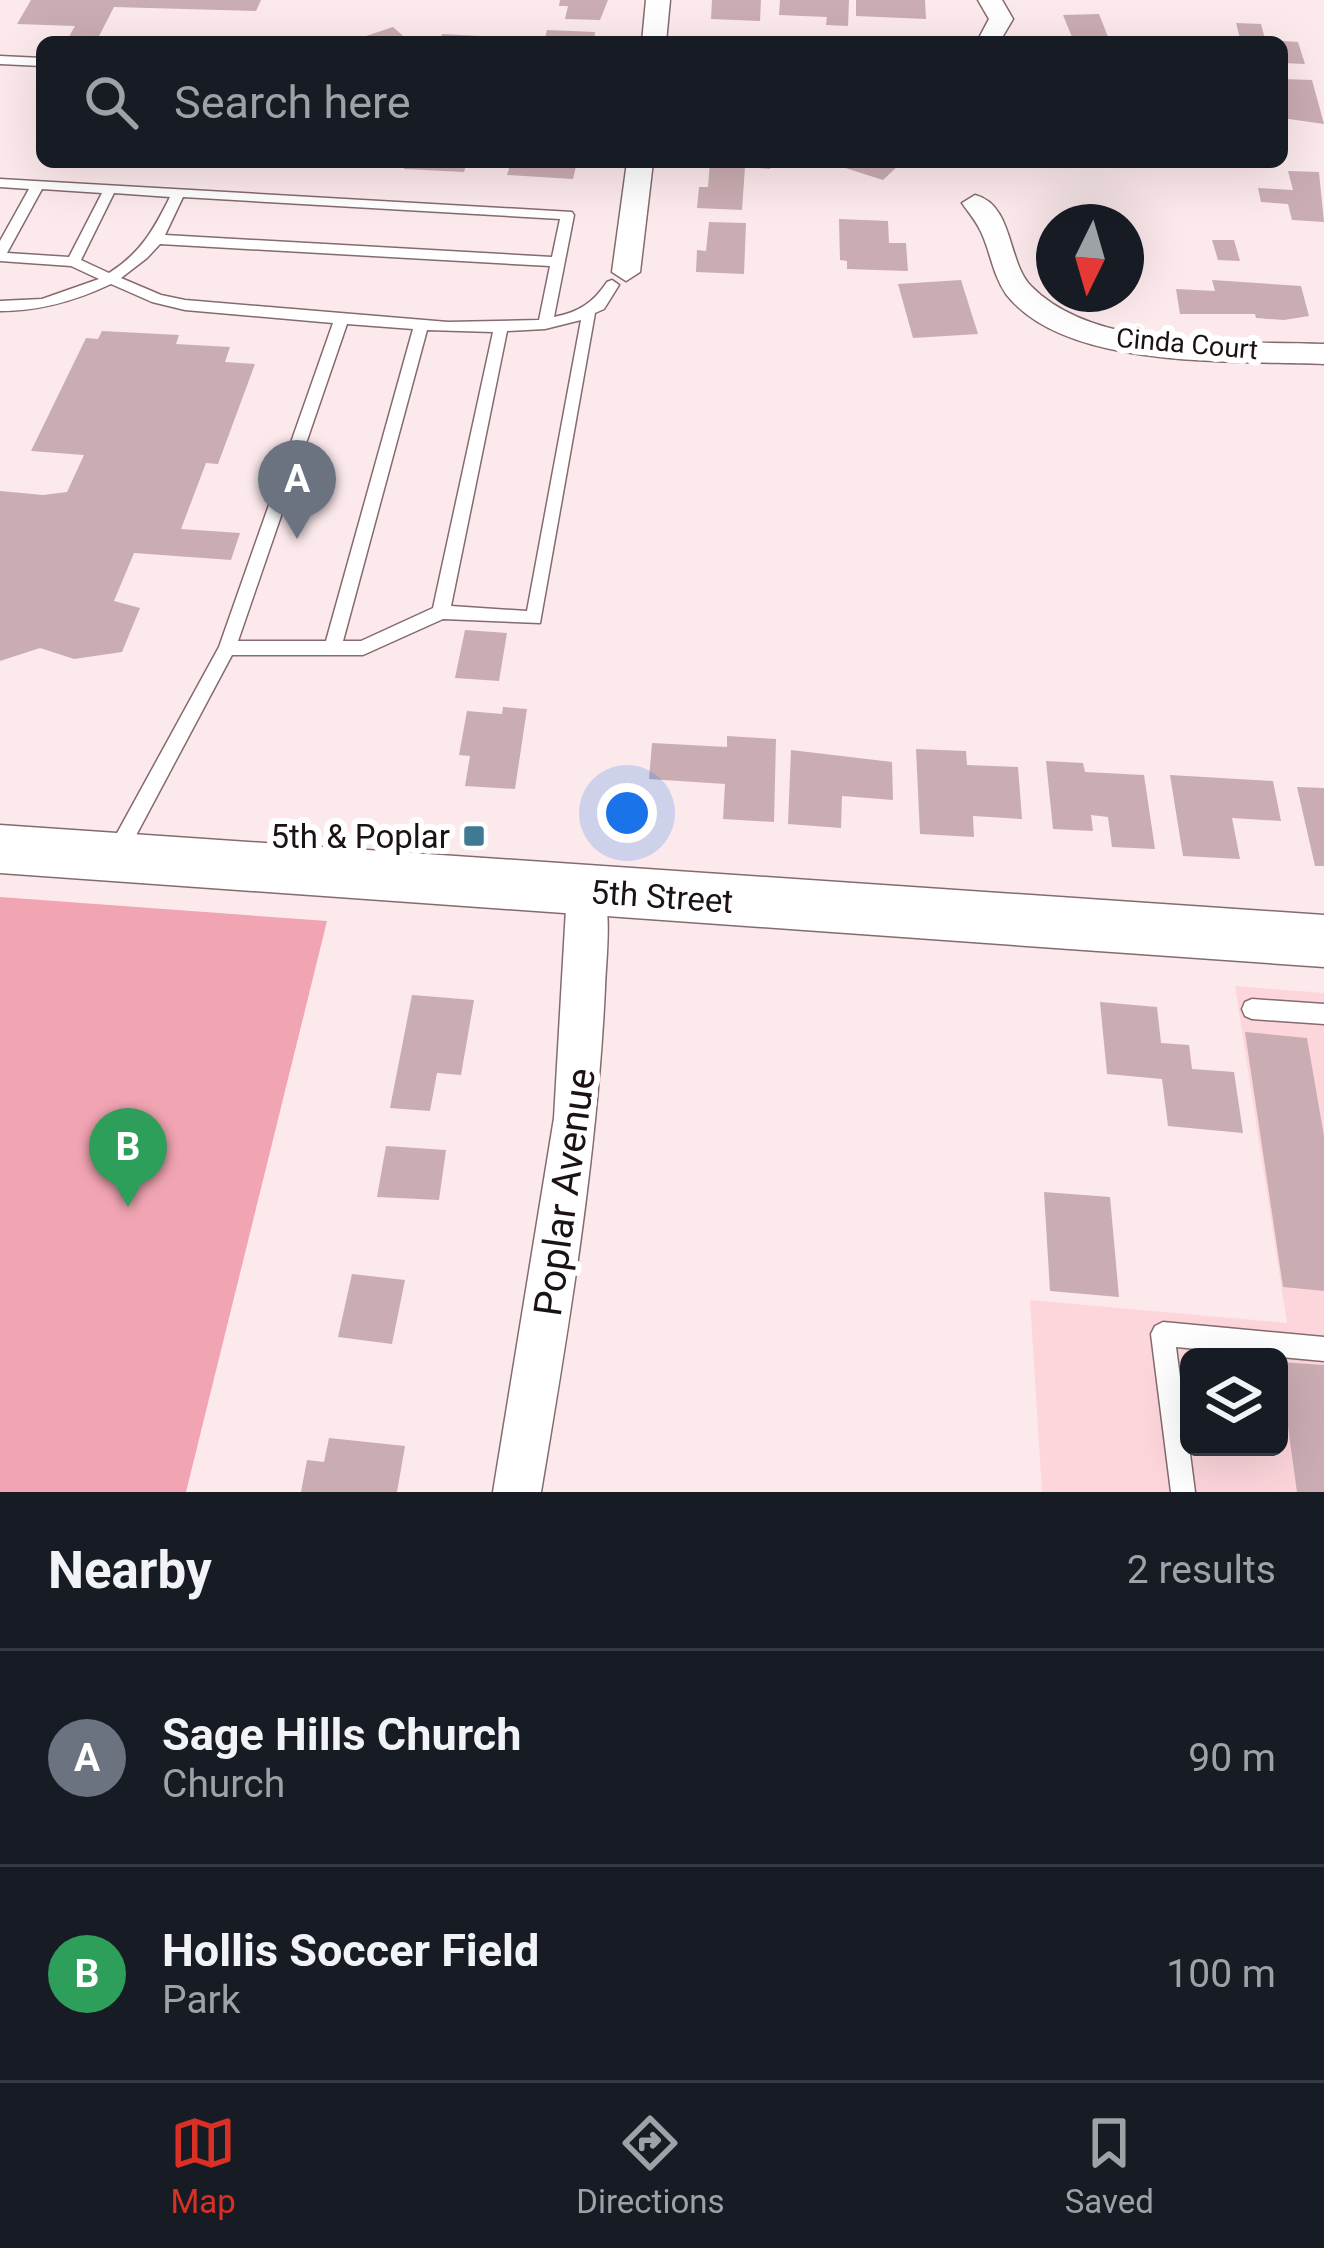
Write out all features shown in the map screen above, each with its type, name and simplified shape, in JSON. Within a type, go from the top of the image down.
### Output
[{"type":"main road","name":"5th Street","points":[[0,848],[1324,941]]},
{"type":"street","points":[[655,36],[658,0]]},
{"type":"street","points":[[990,0],[1001,20],[992,36]]},
{"type":"street","points":[[619,278],[639,168]]},
{"type":"street","name":"Cinda Court","points":[[975,203],[994,229],[1019,292],[1074,328],[1131,342],[1324,353]]},
{"type":"street","name":"Poplar Avenue","points":[[517,1492],[582,1082],[588,977],[586,891]]},
{"type":"lane","points":[[0,60],[36,62]]},
{"type":"lane","points":[[0,183],[567,215],[545,324]]},
{"type":"lane","points":[[38,185],[0,255],[73,262],[185,305],[501,327],[589,315],[609,299],[619,278]]},
{"type":"lane","points":[[73,262],[110,189]]},
{"type":"lane","points":[[0,306],[63,300],[146,253],[178,193]]},
{"type":"lane","points":[[156,239],[558,262]]},
{"type":"lane","points":[[227,648],[363,648],[441,612],[534,618],[589,315]]},
{"type":"lane","points":[[115,856],[227,648],[253,585],[342,319]]},
{"type":"lane","points":[[333,648],[422,323]]},
{"type":"lane","points":[[441,612],[501,327]]},
{"type":"lane","points":[[1252,1009],[1324,1014]]},
{"type":"lane","points":[[1184,1492],[1162,1334],[1324,1349]]},
{"type":"shaded area","points":[[0,897],[327,921],[186,1492],[0,1492]]},
{"type":"shaded area","points":[[1235,986],[1324,993],[1324,1492],[1042,1492],[1030,1300],[1287,1323]]},
{"type":"building","points":[[31,0],[261,0],[256,11],[114,7],[99,36],[69,36],[75,26],[17,24]]},
{"type":"building","points":[[560,0],[608,0],[600,20],[565,19],[568,6],[559,6]]},
{"type":"building","points":[[712,0],[761,0],[760,21],[711,19]]},
{"type":"building","points":[[780,0],[849,0],[848,26],[826,25],[827,17],[779,15]]},
{"type":"building","points":[[856,0],[925,0],[926,19],[856,16]]},
{"type":"building","points":[[1099,14],[1108,36],[1072,36],[1063,15]]},
{"type":"building","points":[[1236,23],[1261,24],[1264,36],[1239,36]]},
{"type":"building","points":[[393,27],[403,36],[366,36]]},
{"type":"building","points":[[547,30],[595,32],[595,36],[546,36]]},
{"type":"building","points":[[1288,41],[1298,42],[1305,64],[1288,63]]},
{"type":"building","points":[[1288,79],[1312,80],[1324,124],[1288,119]]},
{"type":"building","points":[[404,168],[465,168],[464,172]]},
{"type":"building","points":[[509,168],[576,168],[573,179],[507,175]]},
{"type":"building","points":[[710,168],[745,168],[742,210],[697,208],[699,187],[708,187]]},
{"type":"building","points":[[845,168],[896,168],[883,180]]},
{"type":"building","points":[[1288,171],[1319,172],[1324,222],[1292,220],[1288,204],[1261,202],[1258,188],[1293,190]]},
{"type":"building","points":[[839,219],[888,221],[889,243],[906,243],[908,271],[847,269],[847,261],[840,260]]},
{"type":"building","points":[[709,222],[746,223],[744,274],[696,272],[697,250],[706,251]]},
{"type":"building","points":[[1212,240],[1234,240],[1240,261],[1218,260]]},
{"type":"building","points":[[961,280],[978,334],[913,338],[898,284]]},
{"type":"building","points":[[1212,280],[1301,286],[1309,316],[1284,320],[1256,318],[1255,314],[1180,314],[1176,289],[1215,291]]},
{"type":"building","points":[[102,331],[179,335],[176,344],[230,347],[225,362],[255,364],[218,464],[206,463],[181,529],[240,533],[231,560],[134,553],[114,601],[140,608],[122,652],[74,659],[40,648],[0,661],[0,491],[67,492],[84,455],[31,451],[86,338],[98,339]]},
{"type":"building","points":[[465,630],[507,633],[499,681],[455,678]]},
{"type":"building","points":[[503,707],[527,709],[515,789],[465,786],[470,756],[459,755],[467,711],[502,714]]},
{"type":"building","points":[[727,736],[776,739],[774,822],[723,819],[725,784],[649,779],[652,743],[727,747]]},
{"type":"building","points":[[916,749],[966,751],[967,765],[1018,767],[1022,819],[973,816],[974,837],[920,834]]},
{"type":"building","points":[[791,750],[892,762],[893,800],[842,796],[841,828],[788,824]]},
{"type":"building","points":[[1046,761],[1083,763],[1085,772],[1144,775],[1155,849],[1112,847],[1108,817],[1091,815],[1093,831],[1053,829]]},
{"type":"building","points":[[1170,775],[1273,781],[1281,821],[1232,818],[1240,859],[1183,856]]},
{"type":"building","points":[[1297,787],[1324,788],[1324,866],[1315,866]]},
{"type":"building","points":[[412,995],[474,1000],[461,1075],[437,1073],[430,1111],[390,1108]]},
{"type":"building","points":[[1100,1002],[1157,1007],[1161,1043],[1189,1045],[1192,1069],[1234,1072],[1243,1133],[1168,1126],[1162,1079],[1107,1074]]},
{"type":"building","points":[[1245,1032],[1307,1038],[1324,1136],[1324,1291],[1283,1287]]},
{"type":"building","points":[[386,1146],[446,1150],[439,1200],[377,1197]]},
{"type":"building","points":[[1044,1192],[1110,1197],[1119,1297],[1050,1291]]},
{"type":"building","points":[[352,1274],[405,1280],[392,1344],[338,1337]]},
{"type":"building","points":[[1288,1363],[1324,1365],[1324,1492],[1297,1492],[1288,1427]]},
{"type":"building","points":[[329,1438],[405,1446],[397,1492],[301,1492],[307,1460],[324,1462]]},
{"type":"place","name":"Sage Hills Church","points":[[297,539]]},
{"type":"place","name":"5th & Poplar","points":[[474,836]]},
{"type":"place","name":"Hollis Soccer Field","points":[[128,1207]]}]
